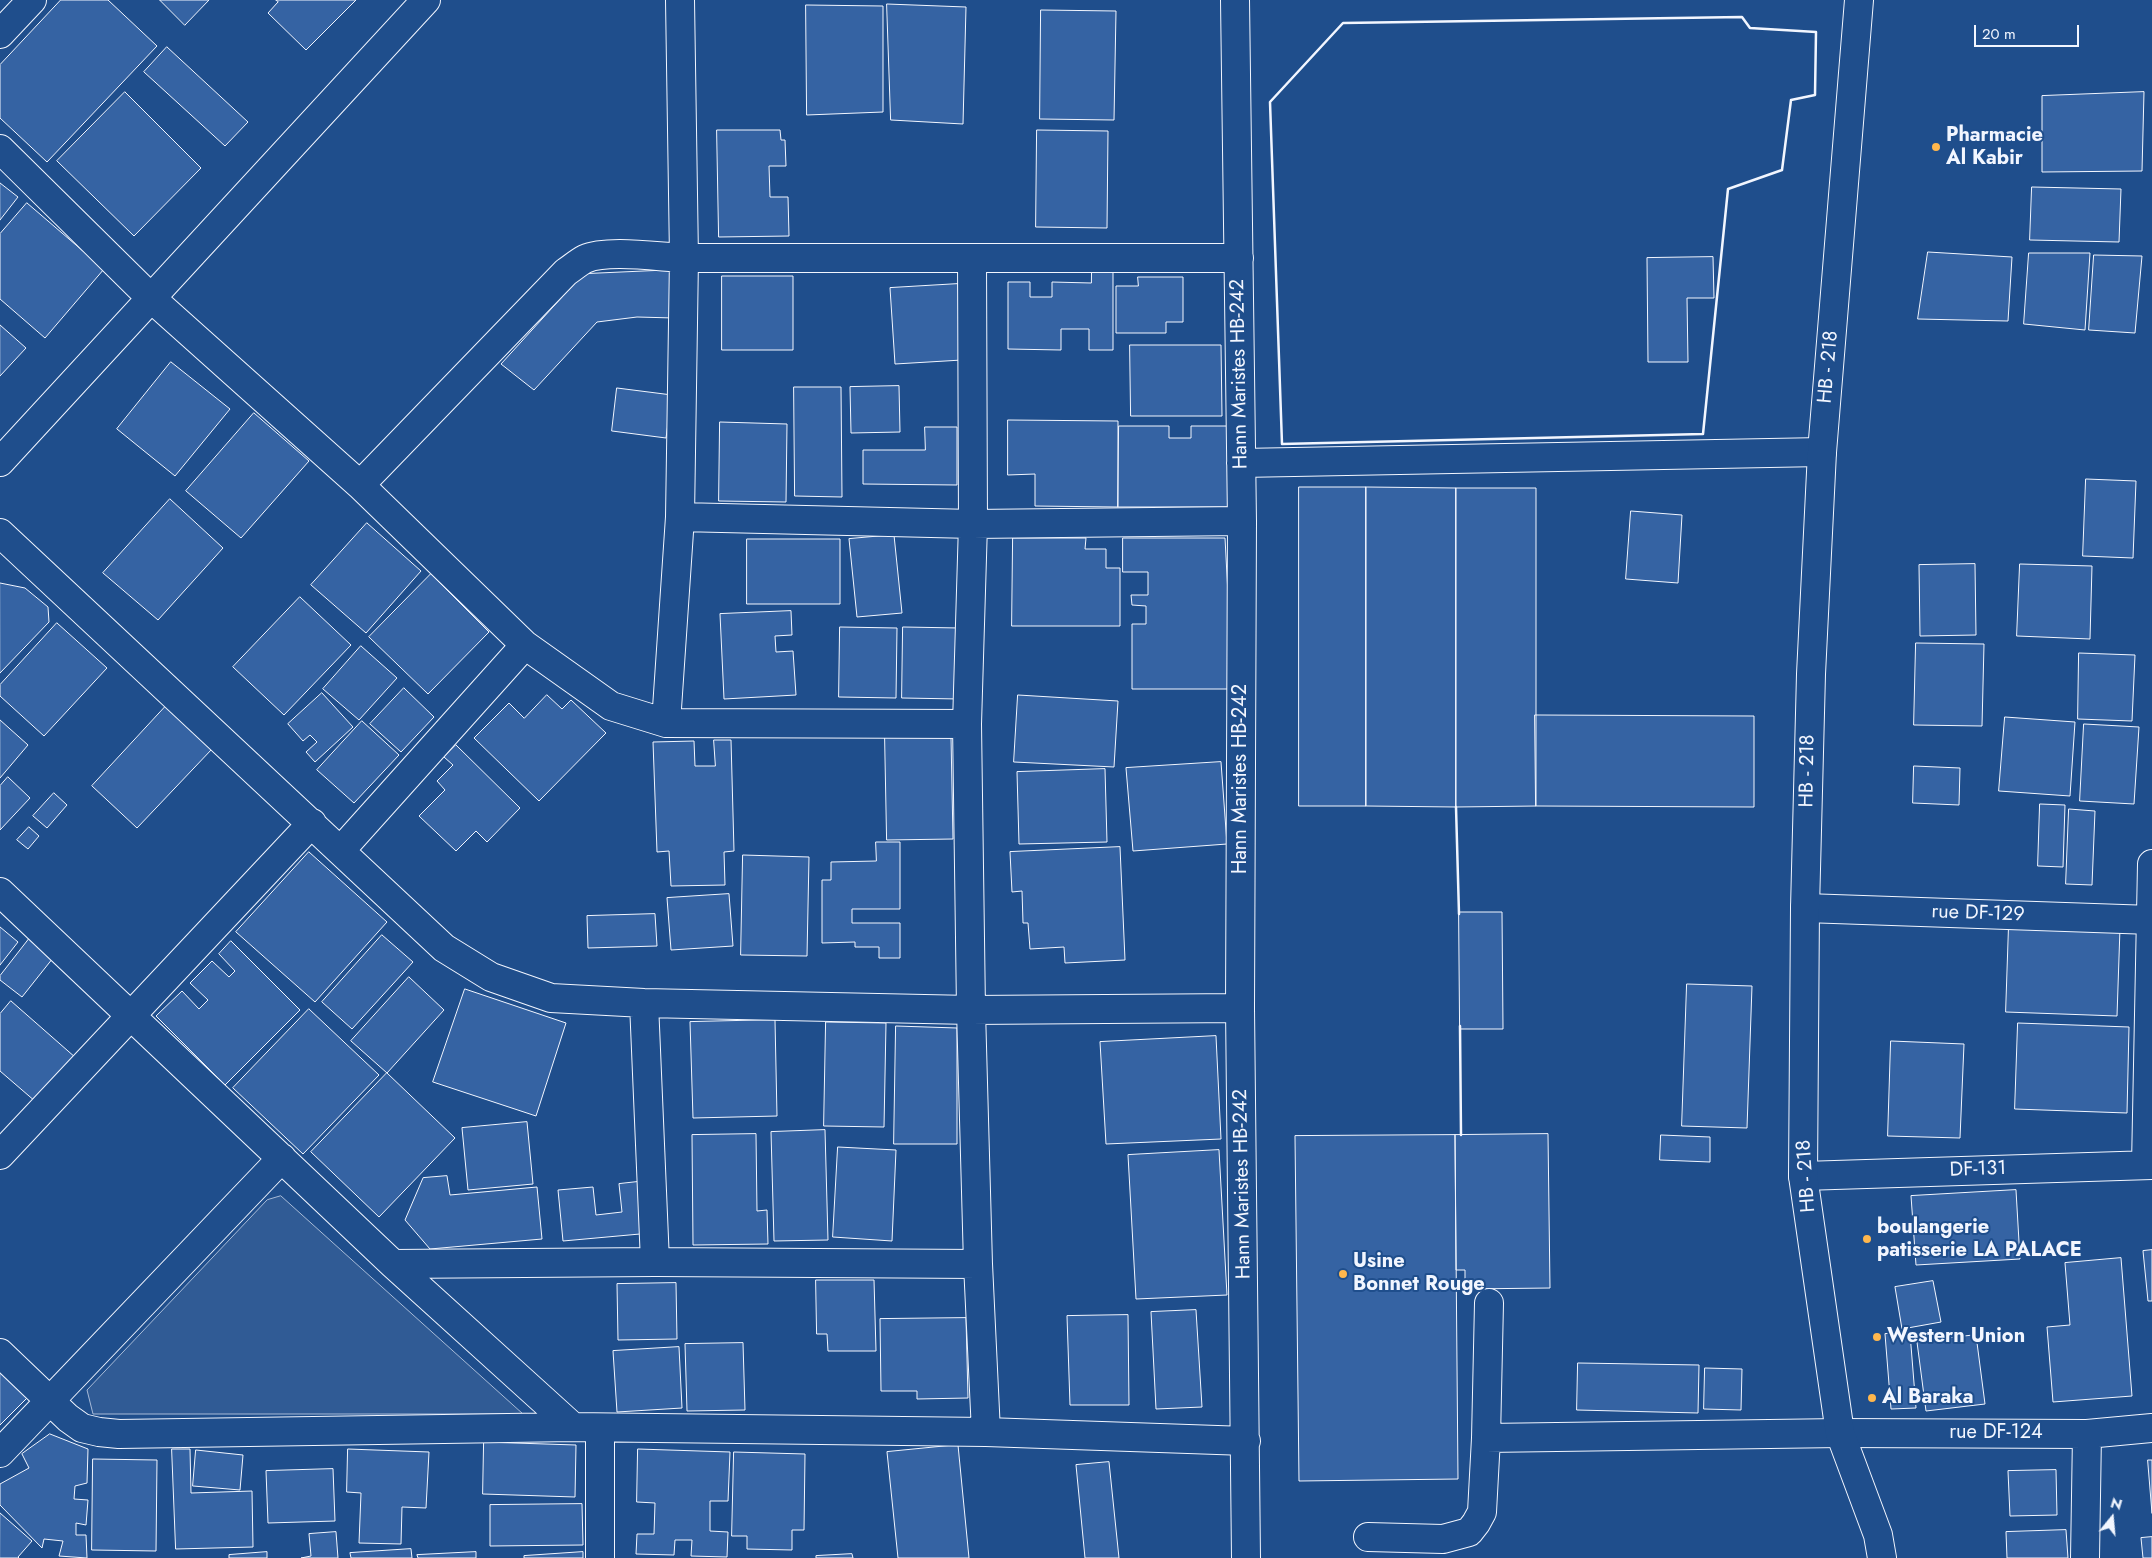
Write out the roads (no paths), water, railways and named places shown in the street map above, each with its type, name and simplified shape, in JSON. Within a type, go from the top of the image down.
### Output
[{"type":"street","points":[[0,34],[32,0]]},
{"type":"street","points":[[0,462],[426,0]]},
{"type":"street","points":[[666,723],[680,517],[684,258],[680,0]]},
{"type":"street","name":"Hann Maristes HB-242","points":[[1235,0],[1242,521],[1240,1008],[1246,1558]]},
{"type":"street","name":"HB - 218","points":[[1859,0],[1822,452],[1811,674],[1805,908],[1803,1176],[1840,1433],[1878,1550]]},
{"type":"street","points":[[0,149],[151,298],[360,485],[525,645],[611,706],[666,723],[968,724]]},
{"type":"street","points":[[360,485],[566,272],[585,259],[615,254],[684,258],[1239,258]]},
{"type":"street","points":[[972,258],[973,524],[968,724],[971,1010],[978,1264],[986,1432]]},
{"type":"street","points":[[1241,463],[1822,452]]},
{"type":"street","points":[[680,517],[973,524],[1242,521]]},
{"type":"street","points":[[0,533],[444,948],[491,978],[551,998],[644,1003],[971,1010],[1240,1008]]},
{"type":"street","points":[[341,850],[525,645]]},
{"type":"street","points":[[0,1155],[312,823]]},
{"type":"street","points":[[2149,1165],[2152,864]]},
{"type":"street","points":[[0,892],[394,1264],[572,1427]]},
{"type":"street","name":"rue DF-129","points":[[1805,908],[2151,920]]},
{"type":"street","points":[[644,1003],[655,1262]]},
{"type":"street","points":[[0,1452],[282,1158]]},
{"type":"street","name":"DF-131","points":[[1803,1176],[2149,1165]]},
{"type":"street","points":[[394,1264],[655,1262],[978,1264]]},
{"type":"street","points":[[1368,1537],[1444,1539],[1469,1532],[1482,1512],[1486,1438],[1488,1303]]},
{"type":"street","points":[[0,1353],[68,1418],[82,1428],[119,1434],[572,1427],[986,1432],[1246,1441]]},
{"type":"street","points":[[600,1428],[600,1558]]},
{"type":"street","name":"rue DF-124","points":[[1486,1438],[1840,1433],[2087,1434],[2152,1428]]},
{"type":"street","points":[[2085,1558],[2087,1434]]},
{"type":"place","name":"Pharmacie Al Kabir","points":[[1936,147]]},
{"type":"place","name":"boulangerie patisserie LA PALACE","points":[[1867,1239]]},
{"type":"place","name":"Usine Bonnet Rouge","points":[[1343,1274]]},
{"type":"place","name":"Western Union","points":[[1877,1337]]},
{"type":"place","name":"Al Baraka","points":[[1872,1398]]}]
